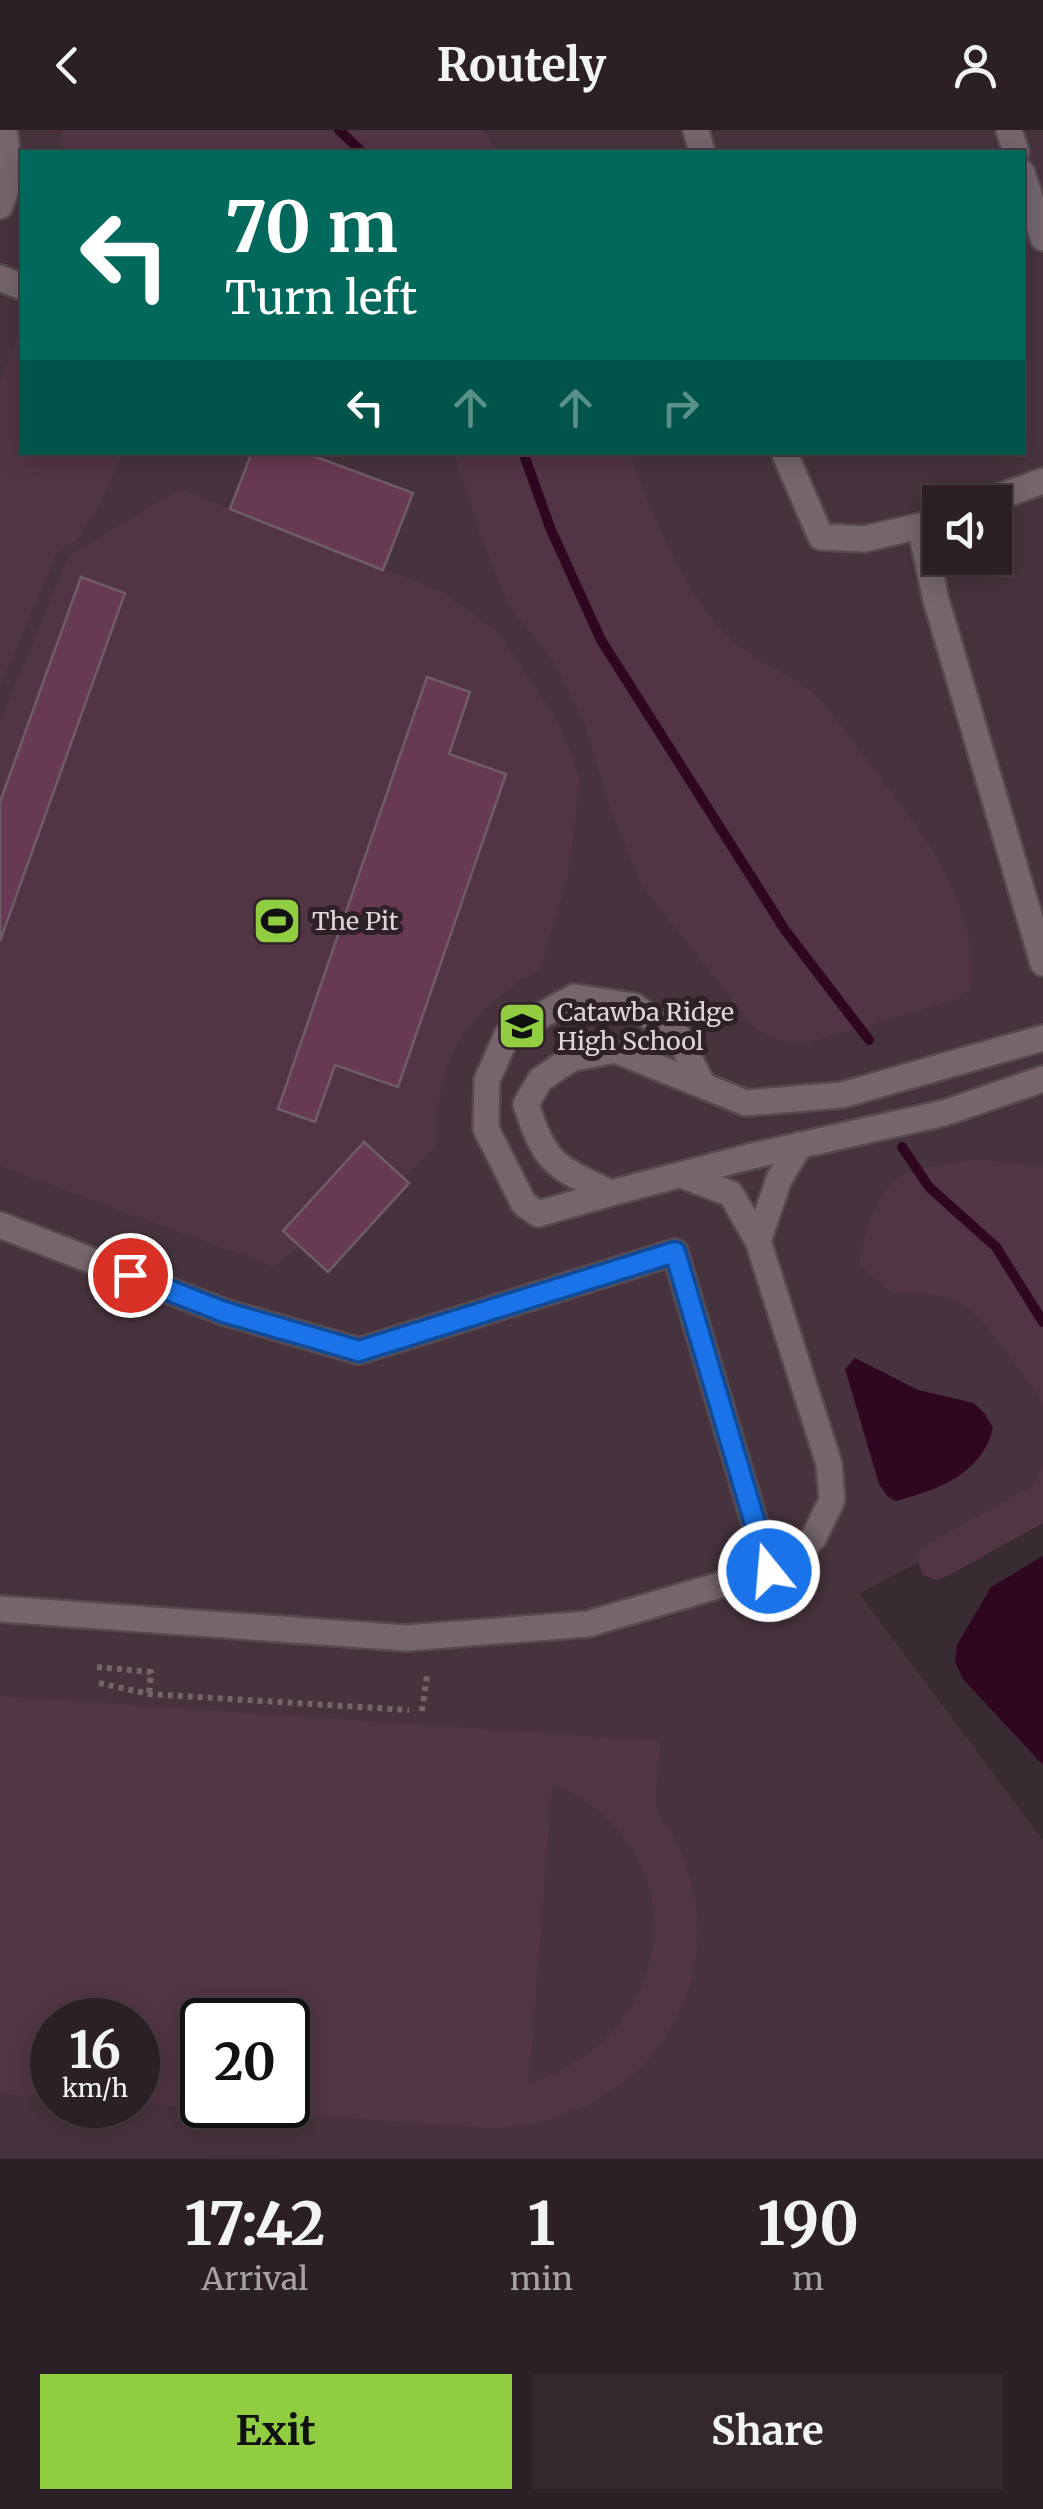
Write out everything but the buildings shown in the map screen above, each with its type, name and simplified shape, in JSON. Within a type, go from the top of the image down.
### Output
[{"type":"lane","points":[[0,206],[11,176],[4,130]]},
{"type":"lane","points":[[1025,182],[1043,238]]},
{"type":"lane","points":[[785,455],[821,537],[864,539],[922,524]]},
{"type":"lane","points":[[1012,492],[1043,481]]},
{"type":"lane","points":[[934,575],[936,600],[1041,951]]},
{"type":"lane","points":[[702,1084],[679,1036],[634,1006],[574,997],[507,1036],[488,1080],[486,1128],[524,1204],[538,1214],[944,1113],[1043,1078]]},
{"type":"lane","points":[[611,1193],[557,1167],[536,1136],[526,1104],[540,1080],[574,1058],[614,1050],[746,1103],[842,1095],[1043,1038]]},
{"type":"lane","points":[[758,1240],[780,1179],[800,1146]]},
{"type":"lane","points":[[0,1609],[406,1638],[588,1624],[788,1565],[814,1536],[832,1500],[829,1464],[758,1240],[731,1194],[684,1176]]},
{"type":"lane","points":[[0,1225],[224,1312],[359,1351],[675,1252],[769,1571]]},
{"type":"path","points":[[98,1667],[151,1672],[149,1694]]},
{"type":"path","points":[[422,1711],[427,1675]]},
{"type":"path","points":[[99,1683],[149,1694],[409,1710]]},
{"type":"shaded area","name":"Catawba Ridge High School","points":[[0,130],[1043,130],[1043,1495],[859,1594],[1043,1840],[1043,2159],[0,2159]]},
{"type":"shaded area","points":[[61,130],[484,130],[496,150],[61,150]]},
{"type":"shaded area","points":[[20,340],[20,455],[121,455],[102,500],[78,538],[57,553],[0,687],[0,384],[16,341]]},
{"type":"shaded area","points":[[455,455],[630,455],[670,551],[713,619],[751,655],[819,699],[924,837],[955,894],[965,925],[971,956],[970,989],[952,1001],[806,1043],[774,1039],[755,1028],[642,886],[610,809],[585,725],[552,659],[509,606],[484,546]]},
{"type":"shaded area","name":"The Pit","points":[[179,489],[442,592],[499,633],[559,723],[580,779],[568,875],[541,968],[493,1001],[460,1039],[442,1086],[438,1144],[404,1178],[328,1272],[299,1246],[274,1267],[0,1166],[0,722],[69,555]]},
{"type":"shaded area","points":[[975,1159],[1043,1167],[1043,1407],[1003,1348],[962,1305],[928,1295],[892,1294],[860,1264],[871,1218],[882,1196],[898,1179],[924,1168]]},
{"type":"shaded area","points":[[855,1358],[918,1390],[974,1403],[993,1428],[979,1457],[942,1485],[896,1501],[888,1497],[879,1484],[845,1369]]},
{"type":"shaded area","points":[[1043,1467],[1043,1523],[951,1574],[937,1580],[923,1575],[919,1549],[1032,1486]]},
{"type":"shaded area","points":[[1043,1556],[1043,1765],[963,1679],[955,1662],[957,1645],[991,1587]]},
{"type":"shaded area","points":[[0,1696],[661,1741],[657,1810],[673,1836],[690,1880],[696,1908],[696,1953],[687,1995],[668,2032],[643,2065],[611,2092],[573,2111],[532,2124],[488,2128],[310,2115],[310,1998],[180,1998],[180,2106],[160,2105],[160,1998],[30,1998],[30,2096],[0,2094]],"holes":[[[552,1785],[578,1796],[615,1827],[639,1863],[652,1901],[654,1940],[645,1977],[627,2012],[602,2042],[569,2066],[529,2082]]]},
{"type":"waterway","points":[[339,130],[360,150]]},
{"type":"waterway","points":[[524,455],[551,530],[601,640],[785,930],[869,1040]]},
{"type":"waterway","points":[[902,1147],[929,1187],[996,1247],[1043,1322]]},
{"type":"place","name":"The Pit","points":[[277,921]]},
{"type":"place","name":"Catawba Ridge High School","points":[[522,1026]]},
{"type":"route","points":[[130,1275],[224,1312],[359,1351],[675,1252],[769,1571]]}]
